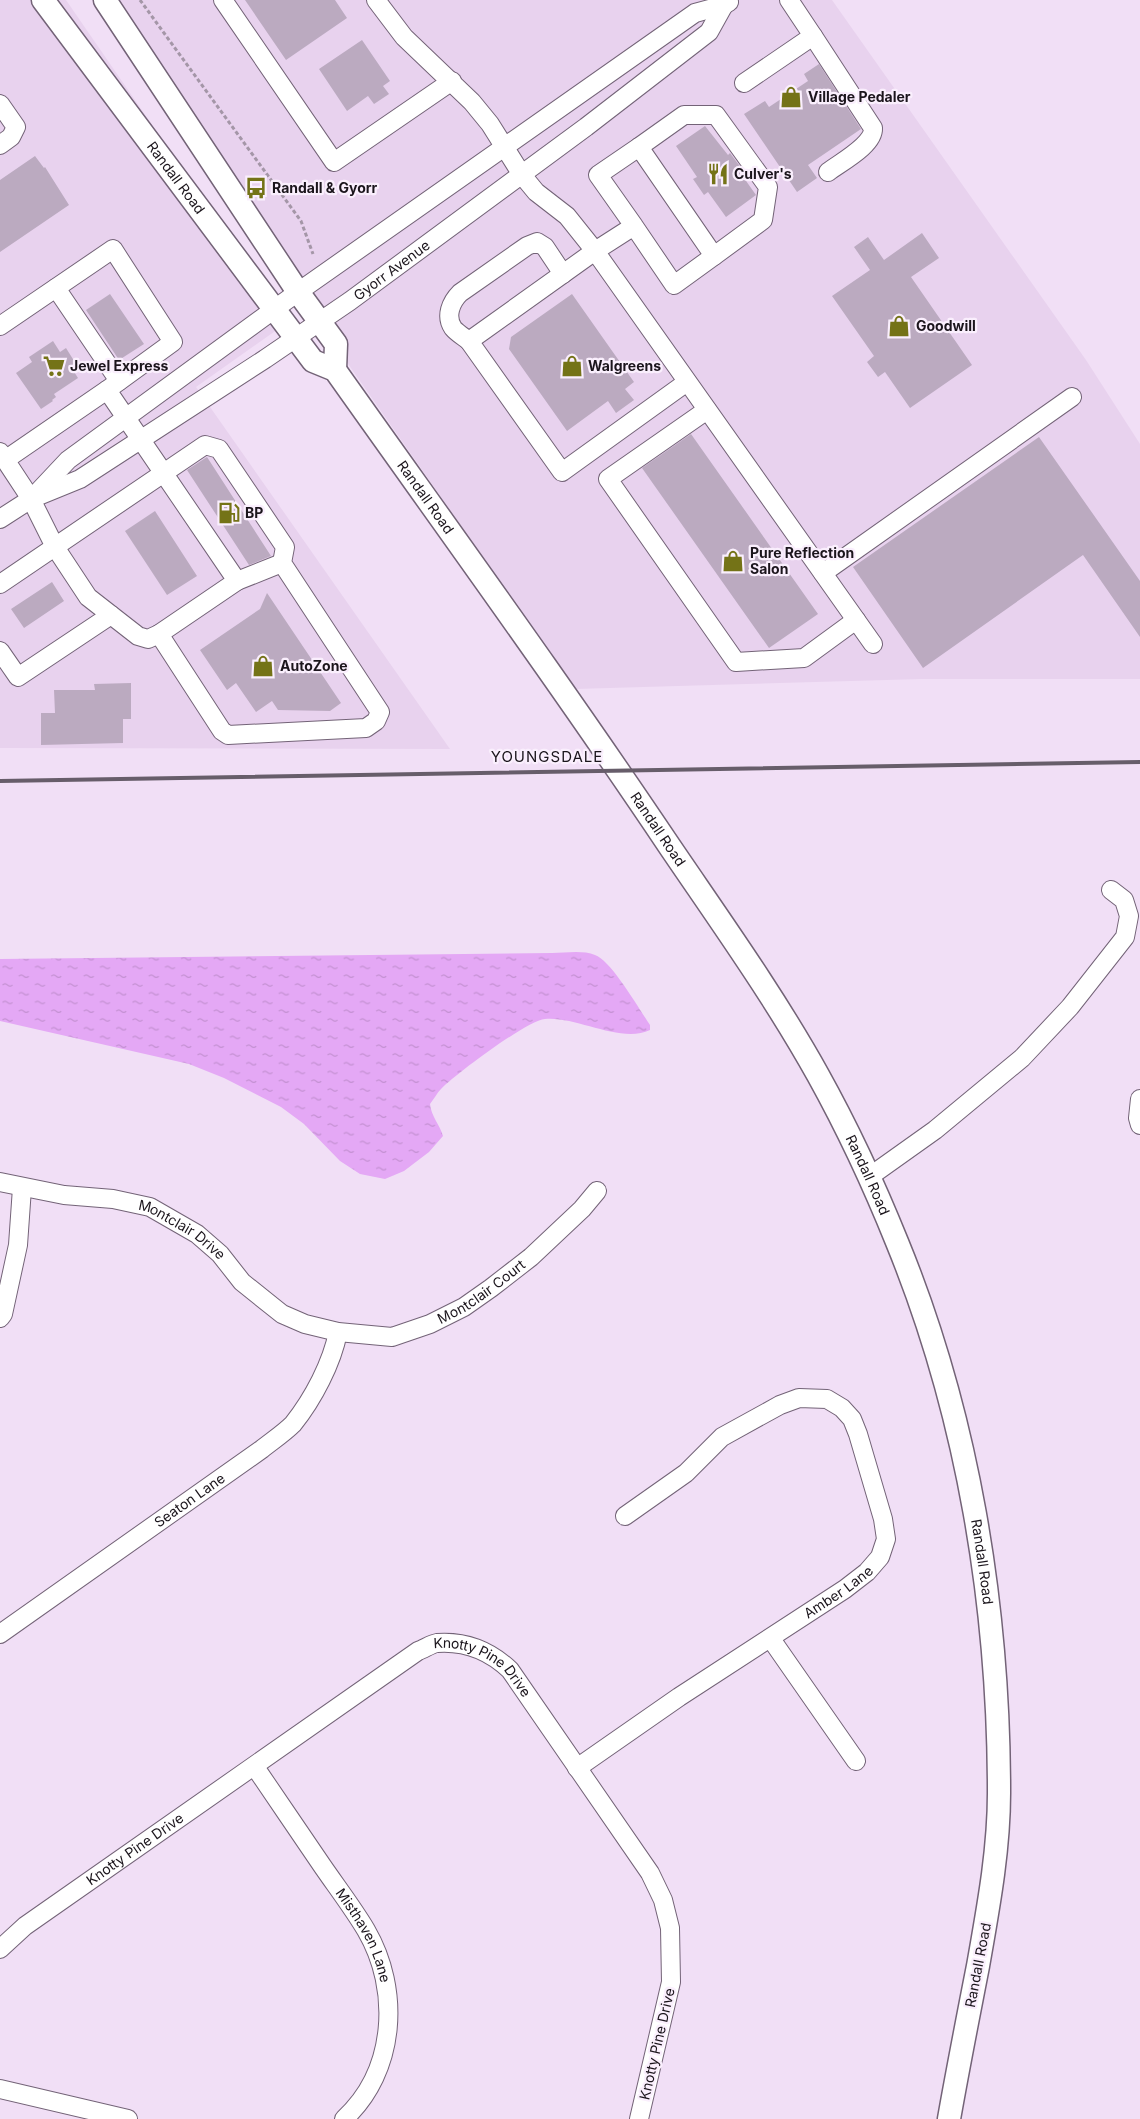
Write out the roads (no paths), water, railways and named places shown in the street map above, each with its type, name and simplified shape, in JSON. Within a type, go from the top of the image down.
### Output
[{"type":"main road","name":"Randall Road","points":[[42,0],[312,361],[335,370],[619,771],[751,967],[817,1073],[869,1177],[898,1245],[920,1306],[955,1426],[982,1552],[994,1667],[999,1796],[992,1888],[949,2119]]},
{"type":"main road","points":[[105,0],[298,292],[336,344],[335,370]]},
{"type":"street","points":[[223,0],[334,162],[452,81]]},
{"type":"street","points":[[376,0],[404,37],[452,81],[490,124],[522,175],[536,192],[567,216],[594,251],[873,644]]},
{"type":"street","points":[[789,0],[873,128],[873,135],[869,142],[828,172]]},
{"type":"street","name":"Gyorr Avenue","points":[[32,499],[68,460],[298,292],[695,13],[725,2]]},
{"type":"street","name":"Gyorr Avenue","points":[[0,519],[32,499],[80,478],[141,440],[319,322],[522,175],[709,32],[725,2]]},
{"type":"street","points":[[744,83],[813,36]]},
{"type":"street","points":[[0,104],[16,127],[11,137],[0,144]]},
{"type":"street","points":[[684,115],[716,115],[768,188],[764,220],[674,284],[598,175],[639,147],[684,115]]},
{"type":"street","points":[[639,147],[714,256]]},
{"type":"street","points":[[469,341],[594,251],[634,226]]},
{"type":"street","points":[[563,274],[546,247],[537,242],[527,246],[460,293],[453,300],[449,310],[450,321],[454,329],[469,341],[562,472],[687,382]]},
{"type":"street","points":[[0,326],[113,249],[174,342],[113,385],[3,456],[32,499],[55,547],[88,597],[138,636],[148,639],[159,634],[237,581],[282,563]]},
{"type":"street","points":[[56,288],[113,385],[126,418],[237,581]]},
{"type":"street","points":[[823,573],[1072,397]]},
{"type":"street","points":[[707,410],[608,479],[730,654],[736,662],[804,658],[856,620]]},
{"type":"street","points":[[0,584],[205,445],[219,449],[285,547],[282,563],[380,712],[376,721],[366,728],[228,735],[222,731],[159,634]]},
{"type":"street","points":[[0,651],[18,677],[111,615]]},
{"type":"street","points":[[869,1177],[935,1130],[1022,1058],[1070,1007],[1125,937],[1129,916],[1124,900],[1111,890]]},
{"type":"street","points":[[1140,1099],[1138,1118],[1140,1125]]},
{"type":"street","name":"Montclair Drive","points":[[0,1182],[22,1188],[64,1195],[113,1199],[150,1207],[197,1234],[220,1254],[242,1282],[282,1314],[305,1324],[338,1332]]},
{"type":"street","points":[[0,1318],[18,1245],[22,1188]]},
{"type":"street","name":"Montclair Court","points":[[338,1332],[392,1337],[430,1324],[464,1307],[492,1288],[531,1257],[582,1209],[597,1191]]},
{"type":"street","name":"Seaton Lane","points":[[0,1634],[262,1449],[292,1424],[307,1404],[322,1376],[336,1343],[338,1332]]},
{"type":"street","name":"Amber Lane","points":[[578,1768],[678,1697],[771,1639],[810,1611],[846,1590],[867,1572],[880,1557],[886,1539],[883,1519],[858,1434],[852,1420],[842,1408],[827,1399],[799,1398],[780,1405],[722,1437],[686,1473],[625,1516]]},
{"type":"street","points":[[771,1639],[856,1761]]},
{"type":"street","name":"Knotty Pine Drive","points":[[0,1949],[25,1926],[418,1651],[435,1643],[468,1645],[498,1658],[510,1670],[650,1873],[663,1900],[670,1928],[672,1982],[639,2119]]},
{"type":"street","name":"Misthaven Lane","points":[[254,1767],[366,1931],[380,1962],[388,1995],[389,2010],[389,2028],[383,2058],[370,2088],[344,2119]]},
{"type":"street","points":[[0,2089],[128,2119]]},
{"type":"water","points":[[585,953],[602,959],[617,975],[650,1025],[650,1030],[626,1034],[557,1019],[545,1019],[523,1029],[475,1061],[440,1091],[430,1104],[432,1113],[443,1136],[429,1152],[404,1171],[385,1179],[360,1174],[340,1161],[304,1124],[281,1107],[224,1078],[189,1064],[0,1021],[0,959]]},
{"type":"railway","points":[[0,781],[1140,762]]},
{"type":"place","name":"Village Pedaler","points":[[791,97]]},
{"type":"place","name":"Culver's","points":[[718,174]]},
{"type":"place","name":"Randall & Gyorr","points":[[256,188]]},
{"type":"place","name":"Goodwill","points":[[899,326]]},
{"type":"place","name":"Jewel Express","points":[[54,366]]},
{"type":"place","name":"Walgreens","points":[[572,366]]},
{"type":"place","name":"BP","points":[[229,513]]},
{"type":"place","name":"Pure Reflection Salon","points":[[733,561]]},
{"type":"place","name":"AutoZone","points":[[263,666]]},
{"type":"district","name":"YOUNGSDALE","points":[[547,757]]}]
